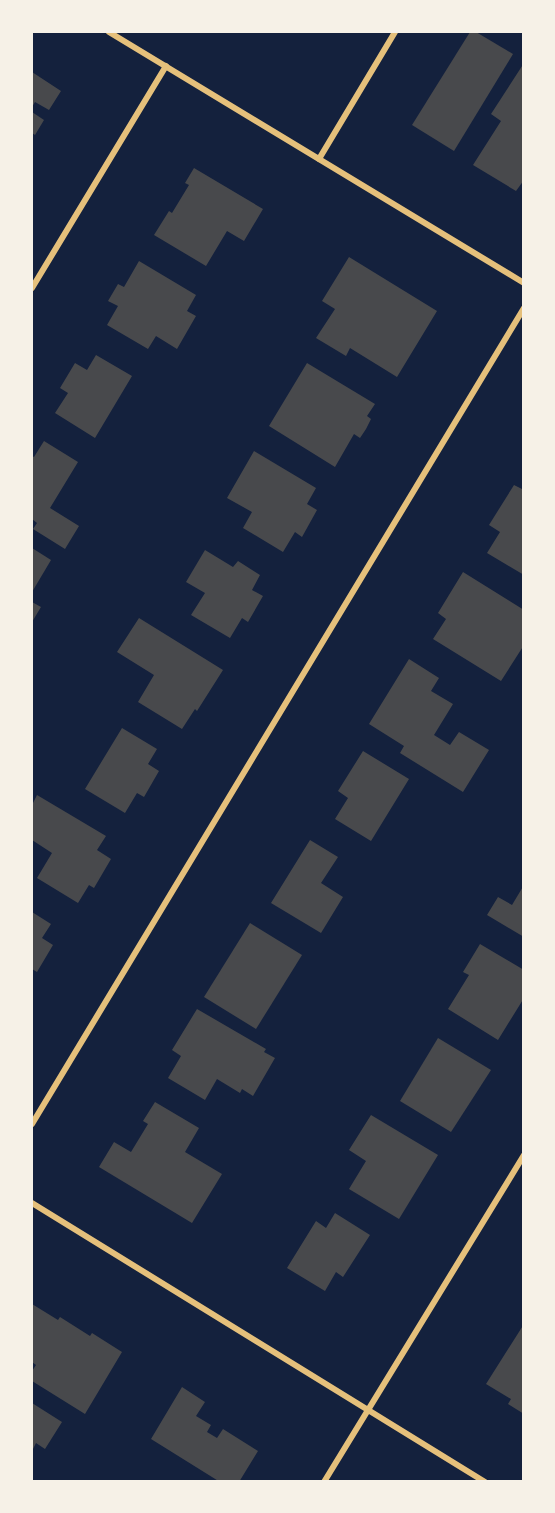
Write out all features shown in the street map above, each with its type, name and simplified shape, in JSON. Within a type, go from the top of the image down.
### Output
[{"type":"street","points":[[109,32],[524,283]]},
{"type":"street","points":[[319,159],[395,32]]},
{"type":"street","points":[[32,288],[166,66]]},
{"type":"street","points":[[32,1124],[524,308]]},
{"type":"street","points":[[324,1482],[524,1155]]},
{"type":"street","points":[[32,1203],[485,1482]]},
{"type":"building","points":[[470,32],[476,32],[513,54],[454,151],[412,125]]},
{"type":"building","points":[[524,63],[524,180],[516,191],[473,165],[501,121],[491,114]]},
{"type":"building","points":[[32,72],[61,91],[49,110],[35,102],[32,107]]},
{"type":"building","points":[[32,112],[44,120],[35,135],[32,133]]},
{"type":"building","points":[[194,168],[263,209],[244,241],[227,231],[206,266],[154,235],[169,211],[172,213],[189,185],[185,183]]},
{"type":"building","points":[[349,257],[437,311],[397,377],[350,348],[346,356],[316,338],[335,309],[322,301]]},
{"type":"building","points":[[139,261],[196,295],[187,311],[196,316],[177,349],[156,336],[148,349],[107,325],[118,306],[108,301],[118,284],[124,287]]},
{"type":"building","points":[[96,355],[132,376],[95,438],[55,413],[68,393],[60,388],[75,363],[87,370]]},
{"type":"building","points":[[307,363],[375,404],[367,416],[371,419],[366,429],[360,438],[354,434],[335,467],[269,426]]},
{"type":"building","points":[[44,441],[78,462],[50,508],[79,526],[65,549],[33,529],[37,523],[32,519],[32,456],[34,457]]},
{"type":"building","points":[[254,451],[316,488],[307,504],[317,510],[302,537],[295,532],[283,552],[243,528],[252,512],[227,498]]},
{"type":"building","points":[[514,485],[524,490],[524,575],[487,553],[500,532],[489,525]]},
{"type":"building","points":[[32,548],[51,560],[32,592]]},
{"type":"building","points":[[205,550],[233,567],[238,561],[260,575],[252,590],[263,596],[248,622],[242,618],[230,638],[191,615],[205,593],[186,582]]},
{"type":"building","points":[[463,572],[524,610],[524,645],[501,681],[433,639],[446,619],[438,613]]},
{"type":"building","points":[[32,602],[41,607],[32,622]]},
{"type":"building","points":[[139,618],[223,670],[197,711],[195,709],[182,729],[138,702],[154,675],[117,652]]},
{"type":"building","points":[[409,659],[439,678],[431,691],[453,704],[434,735],[450,745],[459,732],[489,750],[463,792],[400,753],[404,746],[369,724]]},
{"type":"building","points":[[122,728],[157,749],[148,764],[159,771],[144,797],[137,793],[125,813],[85,789]]},
{"type":"building","points":[[363,751],[409,779],[371,841],[335,819],[348,798],[338,791]]},
{"type":"building","points":[[37,795],[106,836],[97,850],[111,859],[94,888],[89,885],[78,903],[37,878],[52,853],[32,840],[32,805]]},
{"type":"building","points":[[310,840],[338,857],[321,883],[343,897],[321,933],[271,903]]},
{"type":"building","points":[[524,885],[524,937],[487,915],[498,897],[512,905]]},
{"type":"building","points":[[32,912],[51,924],[42,938],[53,945],[37,972],[32,969]]},
{"type":"building","points":[[250,923],[302,955],[256,1029],[204,997]]},
{"type":"building","points":[[480,944],[524,970],[524,998],[498,1040],[448,1009],[469,975],[463,972]]},
{"type":"building","points":[[197,1009],[266,1049],[264,1052],[275,1058],[253,1096],[242,1089],[240,1093],[217,1079],[205,1100],[168,1078],[181,1056],[172,1050]]},
{"type":"building","points":[[438,1038],[491,1070],[451,1132],[400,1101]]},
{"type":"building","points":[[155,1102],[199,1128],[185,1152],[222,1174],[192,1223],[99,1167],[114,1142],[131,1152],[148,1124],[143,1121]]},
{"type":"building","points":[[371,1115],[438,1155],[399,1219],[349,1189],[366,1161],[349,1150]]},
{"type":"building","points":[[335,1213],[370,1235],[343,1277],[336,1272],[325,1291],[287,1268],[316,1221],[326,1228]]},
{"type":"building","points":[[32,1304],[58,1320],[60,1317],[90,1336],[92,1333],[122,1352],[85,1414],[32,1381],[32,1371],[36,1365],[32,1362]]},
{"type":"building","points":[[524,1324],[524,1414],[508,1404],[511,1399],[486,1384]]},
{"type":"building","points":[[182,1387],[205,1402],[196,1416],[211,1425],[207,1432],[217,1438],[223,1429],[258,1451],[239,1482],[220,1482],[151,1439]]},
{"type":"building","points":[[32,1403],[62,1422],[45,1449],[36,1443],[32,1451]]}]
